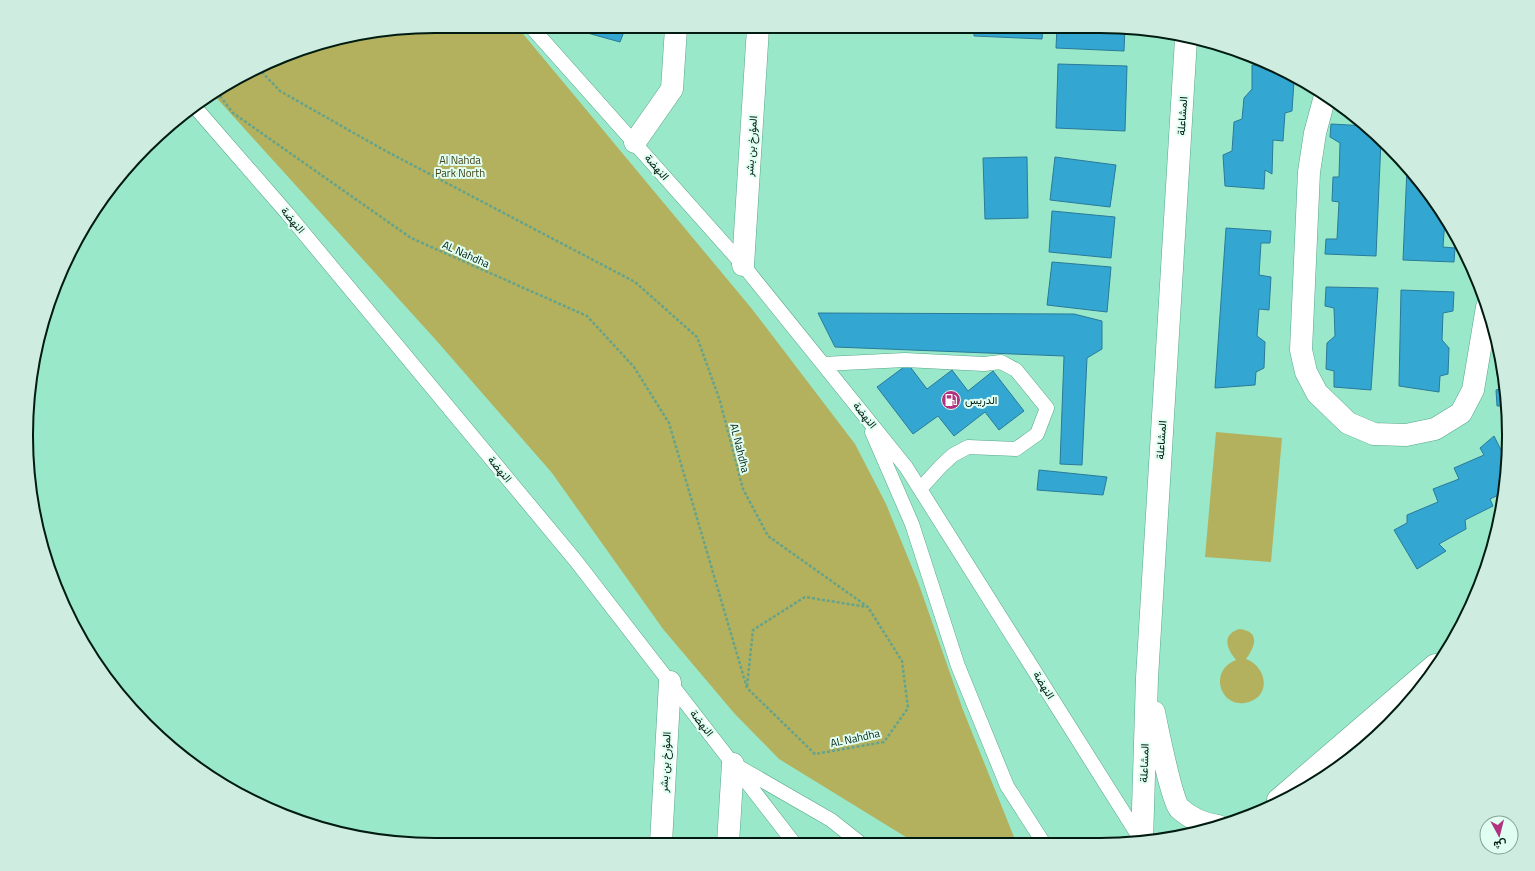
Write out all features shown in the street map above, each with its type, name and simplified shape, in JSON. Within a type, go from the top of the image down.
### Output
[{"type":"street","points":[[636,142],[672,89],[676,33]]},
{"type":"street","name":"المؤرخ بن بشر","points":[[743,265],[758,33]]},
{"type":"street","name":"المشاعلة","points":[[1142,836],[1147,678],[1186,43]]},
{"type":"street","points":[[1324,101],[1315,133],[1309,172],[1301,350],[1306,372],[1317,393],[1348,423],[1374,434],[1406,435],[1435,429],[1461,413],[1473,390],[1484,318]]},
{"type":"street","points":[[1147,678],[1164,759],[1178,807],[1203,824]]},
{"type":"street","name":"المؤرخ بن بشر","points":[[661,838],[670,682]]},
{"type":"street","points":[[1294,787],[1380,722],[1415,686]]},
{"type":"street","points":[[728,838],[733,764]]},
{"type":"lane","name":"النهضة","points":[[537,33],[636,142],[743,265],[906,467],[1139,836]]},
{"type":"lane","name":"النهضة","points":[[198,111],[287,213],[576,560],[790,838]]},
{"type":"lane","points":[[823,364],[904,360],[984,364],[1001,362],[1016,370],[1047,408],[1037,434],[1016,449],[968,447],[953,455],[920,489]]},
{"type":"lane","points":[[865,416],[912,524],[958,666],[1007,786],[1040,838]]},
{"type":"lane","points":[[733,764],[831,820],[854,838]]},
{"type":"path","name":"AL Nahdha","points":[[220,96],[234,113],[411,238],[587,316],[634,367],[669,423],[747,688],[815,754],[884,742],[908,708],[902,661],[868,607],[768,536],[743,489],[720,401],[696,338],[635,282],[382,149],[280,91],[262,73]]},
{"type":"path","points":[[747,688],[753,630],[805,597],[868,607]]},
{"type":"green space","name":"Al Nahda Park North","points":[[522,33],[752,309],[855,444],[886,504],[918,582],[963,710],[1014,838],[907,838],[779,759],[734,713],[663,629],[552,473],[435,339],[217,98],[234,87],[281,64],[306,54],[357,41],[383,36],[409,34]]},
{"type":"green space","points":[[1216,432],[1282,438],[1271,562],[1205,557]]},
{"type":"green space","points":[[1239,629],[1246,630],[1253,636],[1254,645],[1246,659],[1258,668],[1264,680],[1261,693],[1256,698],[1249,702],[1239,703],[1231,701],[1225,696],[1221,688],[1220,680],[1222,672],[1227,665],[1236,660],[1227,643],[1230,635]]},
{"type":"building","points":[[587,33],[623,33],[620,42]]},
{"type":"building","points":[[974,33],[1042,33],[1042,39],[974,36]]},
{"type":"building","points":[[1057,33],[1125,34],[1124,51],[1056,48]]},
{"type":"building","points":[[1058,64],[1127,66],[1125,131],[1056,128]]},
{"type":"building","points":[[1252,65],[1257,65],[1294,83],[1292,111],[1285,113],[1283,141],[1273,140],[1272,174],[1265,170],[1264,189],[1225,186],[1223,155],[1232,151],[1234,122],[1242,119],[1244,98],[1252,89]]},
{"type":"building","points":[[1331,124],[1356,125],[1381,148],[1376,256],[1325,254],[1326,239],[1337,239],[1339,202],[1332,201],[1333,177],[1339,177],[1340,143],[1330,137]]},
{"type":"building","points":[[1027,157],[1028,218],[985,219],[983,158]]},
{"type":"building","points":[[1055,157],[1116,165],[1110,207],[1050,200]]},
{"type":"building","points":[[1407,175],[1419,190],[1444,228],[1443,247],[1455,248],[1454,262],[1403,260]]},
{"type":"building","points":[[1052,211],[1115,217],[1111,258],[1049,252]]},
{"type":"building","points":[[1226,228],[1271,231],[1270,243],[1261,243],[1259,275],[1271,277],[1269,310],[1259,309],[1257,336],[1265,342],[1264,368],[1256,372],[1255,385],[1215,388]]},
{"type":"building","points":[[1052,262],[1111,267],[1107,312],[1047,305]]},
{"type":"building","points":[[1326,287],[1378,288],[1371,390],[1334,387],[1334,371],[1326,369],[1327,343],[1335,336],[1334,308],[1325,306]]},
{"type":"building","points":[[1401,290],[1454,292],[1453,311],[1443,313],[1442,340],[1449,348],[1448,374],[1440,376],[1439,392],[1399,386]]},
{"type":"building","points":[[818,313],[1074,314],[1102,321],[1102,349],[1087,358],[1082,465],[1060,464],[1064,356],[835,347]]},
{"type":"building","points":[[908,364],[927,389],[952,370],[968,391],[993,371],[1024,411],[999,430],[985,412],[954,436],[938,416],[913,434],[877,387]]},
{"type":"building","points":[[1499,389],[1501,406],[1497,406],[1496,390]]},
{"type":"building","points":[[1494,436],[1501,451],[1498,495],[1490,499],[1493,506],[1465,520],[1466,529],[1439,544],[1446,551],[1417,569],[1394,530],[1407,523],[1407,515],[1438,502],[1433,489],[1459,479],[1454,468],[1484,455],[1480,448]]},
{"type":"building","points":[[1039,470],[1107,477],[1103,495],[1037,490]]},
{"type":"place","name":"الدريس","points":[[951,400]]}]
